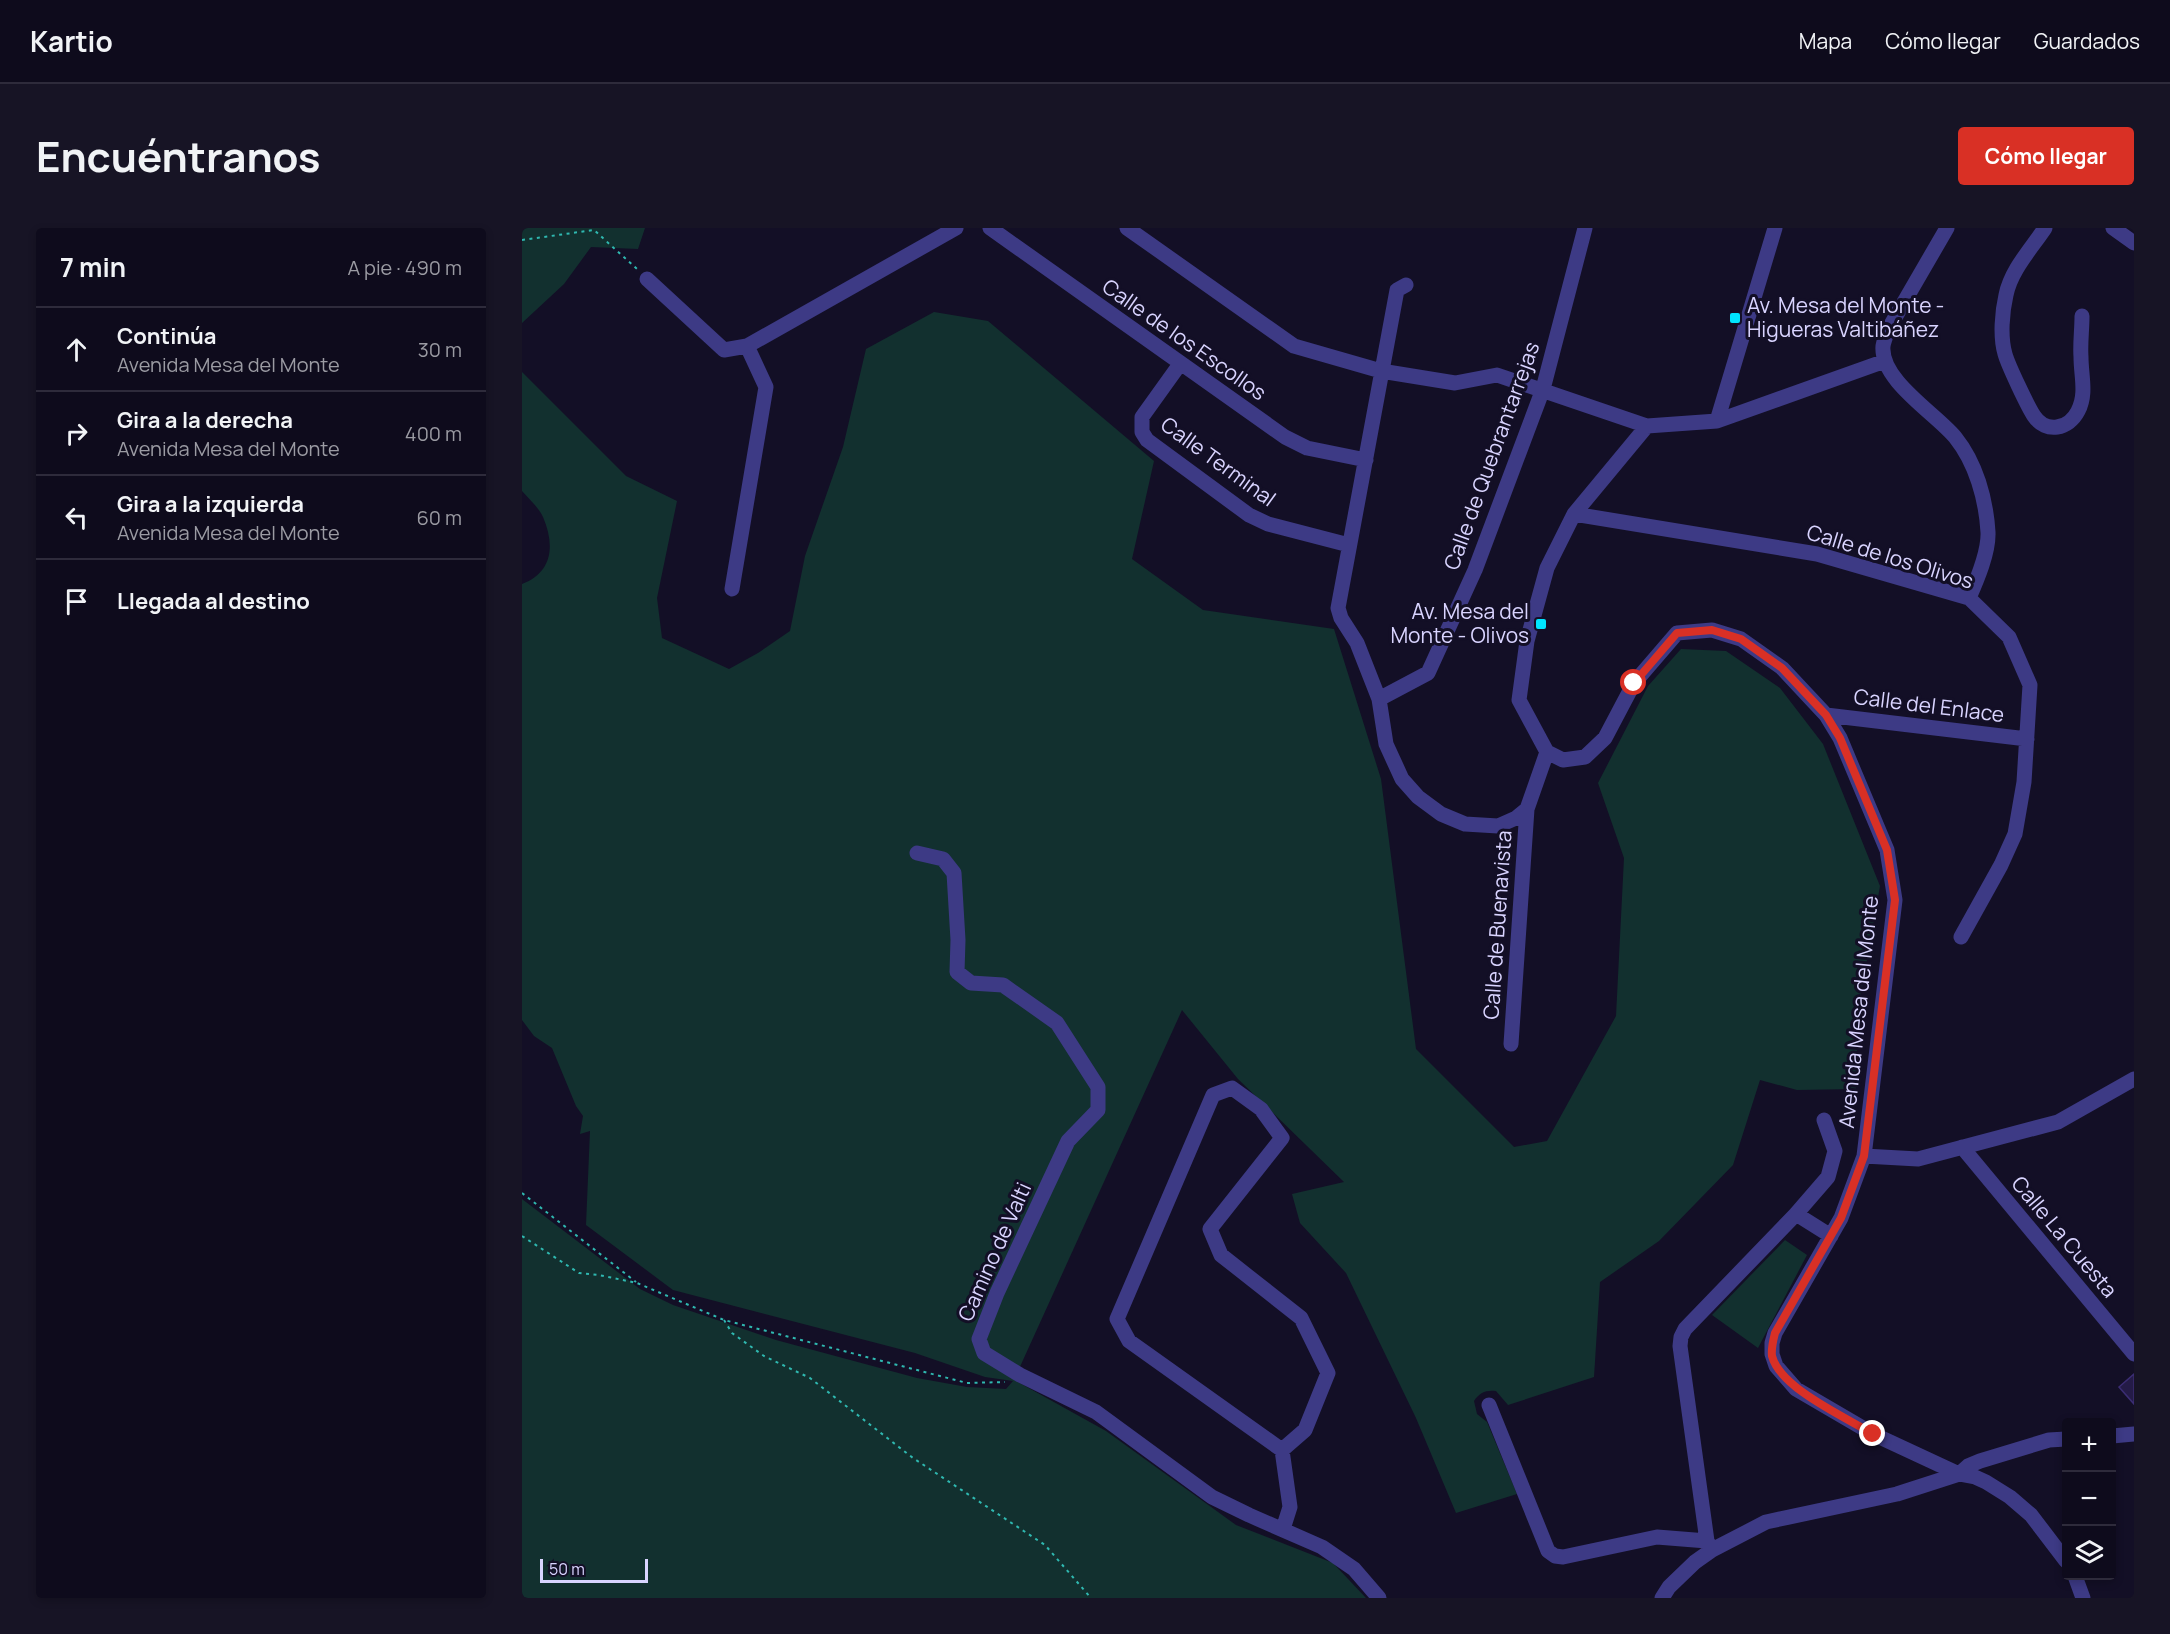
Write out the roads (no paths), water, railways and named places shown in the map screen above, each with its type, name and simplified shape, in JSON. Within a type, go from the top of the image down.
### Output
[{"type":"street","points":[[647,279],[724,350],[747,346],[956,228]]},
{"type":"street","name":"Calle de los Escollos","points":[[990,228],[1285,437],[1307,448],[1366,460]]},
{"type":"street","points":[[1127,228],[1294,346],[1382,371],[1455,384],[1497,375],[1647,426],[1717,420],[1885,361]]},
{"type":"street","name":"Calle de Quebrantarrejas","points":[[1379,699],[1428,673],[1475,570],[1543,389],[1585,228]]},
{"type":"street","points":[[1717,420],[1775,228]]},
{"type":"street","points":[[1947,228],[1889,328],[1883,346],[1885,361],[1893,377],[1955,437],[1972,463],[1981,490],[1988,534],[1979,574],[1969,598]]},
{"type":"street","points":[[2044,228],[2010,284],[2006,295],[2002,336],[2005,355],[2035,418],[2046,426],[2057,428],[2068,424],[2078,412],[2084,396],[2080,355],[2082,316]]},
{"type":"street","points":[[2114,228],[2134,243]]},
{"type":"street","points":[[1406,285],[1397,291],[1338,608],[1341,618],[1357,643],[1379,699],[1386,744],[1402,779],[1418,798],[1441,814],[1465,824],[1498,826],[1516,818],[1527,809]]},
{"type":"street","points":[[732,590],[766,387],[747,346]]},
{"type":"street","name":"Calle Terminal","points":[[1180,364],[1142,417],[1142,432],[1147,440],[1250,514],[1268,524],[1349,544]]},
{"type":"street","points":[[1547,752],[1519,700],[1527,640],[1547,568],[1574,514],[1647,426]]},
{"type":"street","name":"Calle de los Olivos","points":[[1574,514],[1817,554],[1969,598],[2009,637],[2030,685],[2024,782],[2015,834],[2001,865],[1961,937]]},
{"type":"street","name":"Avenida Mesa del Monte","points":[[1547,752],[1563,760],[1585,757],[1592,751],[1605,738],[1634,683],[1677,633],[1712,630],[1741,639],[1782,668],[1826,715],[1840,738],[1887,850],[1895,900],[1864,1156],[1841,1218],[1775,1333],[1772,1354],[1776,1366],[1796,1389],[1873,1434],[1959,1474],[1986,1482],[2010,1497],[2031,1515],[2062,1555]]},
{"type":"street","name":"Calle del Enlace","points":[[1826,715],[2027,740]]},
{"type":"street","name":"Calle de Buenavista","points":[[1511,1044],[1527,809],[1547,752]]},
{"type":"street","name":"Camino de Valti","points":[[917,853],[944,859],[954,873],[958,940],[957,972],[971,983],[1003,985],[1057,1023],[1098,1087],[1098,1110],[1068,1141],[997,1293],[979,1339],[984,1353],[1020,1375],[1096,1412],[1212,1497],[1322,1547],[1354,1569],[1379,1598]]},
{"type":"street","points":[[1864,1156],[1918,1159],[2058,1122],[2134,1079]]},
{"type":"street","points":[[1282,1450],[1305,1430],[1328,1373],[1301,1318],[1221,1255],[1210,1229],[1282,1138],[1261,1109],[1232,1088],[1213,1095],[1117,1319],[1129,1341],[1282,1450],[1290,1507],[1283,1529]]},
{"type":"street","points":[[1710,1546],[1680,1346],[1681,1336],[1685,1329],[1796,1214],[1828,1177],[1835,1151],[1824,1120]]},
{"type":"street","name":"Calle La Cuesta","points":[[1962,1147],[2134,1354]]},
{"type":"street","points":[[1796,1214],[1831,1236]]},
{"type":"street","points":[[1489,1405],[1548,1551],[1555,1556],[1563,1557],[1657,1537],[1710,1546]]},
{"type":"street","points":[[2116,1436],[2134,1434]]},
{"type":"street","points":[[1662,1598],[1669,1587],[1710,1546],[1766,1522],[1897,1494],[1959,1474],[1968,1466],[1980,1461],[2049,1440],[2062,1439]]},
{"type":"street","points":[[2077,1580],[2083,1598]]},
{"type":"place","name":"Av. Mesa del Monte - Higueras Valtibáñez","points":[[1735,318]]},
{"type":"place","name":"Av. Mesa del Monte - Olivos","points":[[1541,624]]}]
